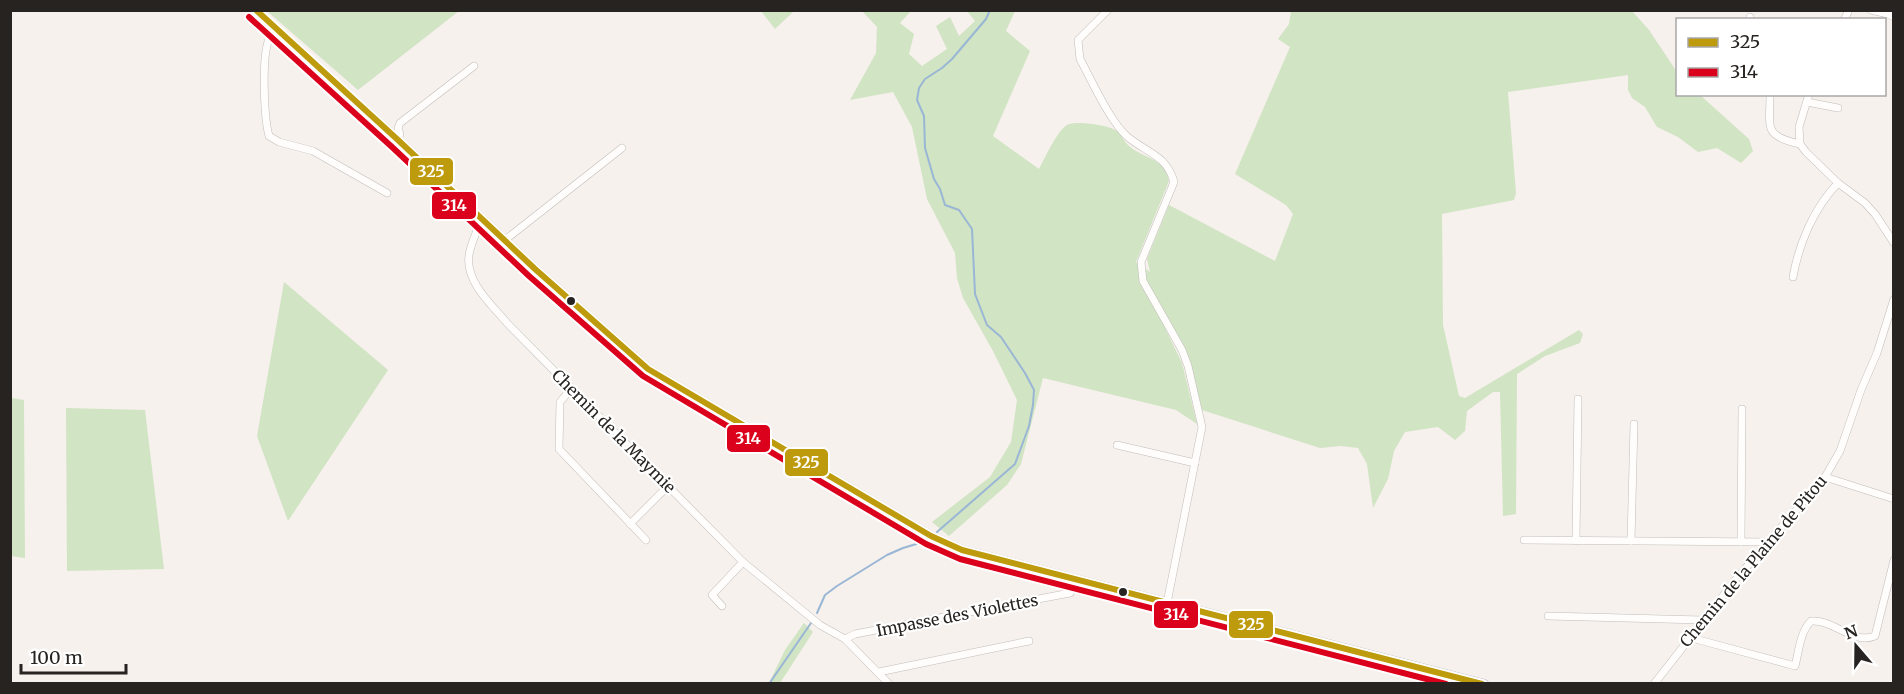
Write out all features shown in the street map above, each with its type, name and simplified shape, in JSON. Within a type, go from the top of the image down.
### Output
[{"type":"main road","points":[[255,10],[591,320],[648,369],[931,536],[962,550],[1328,642],[1484,684]]},
{"type":"street","points":[[1108,10],[1078,40],[1078,51],[1080,59],[1109,112],[1127,137],[1166,162],[1172,173],[1174,182],[1141,262],[1141,275],[1188,366],[1202,427],[1167,603]]},
{"type":"street","points":[[1872,10],[1893,17]]},
{"type":"street","points":[[277,30],[270,38],[265,72],[264,96],[269,136],[279,142],[313,151],[387,193]]},
{"type":"street","points":[[398,140],[400,123],[474,66]]},
{"type":"street","points":[[1770,96],[1772,133],[1781,140],[1800,144],[1838,183],[1865,203],[1875,214],[1893,243]]},
{"type":"street","points":[[1800,144],[1799,126],[1808,98],[1838,108]]},
{"type":"street","points":[[505,240],[622,148]]},
{"type":"street","points":[[1792,277],[1804,238],[1825,197],[1838,183]]},
{"type":"street","name":"Chemin de la Maymie","points":[[482,219],[469,253],[468,267],[474,284],[508,324],[743,562],[811,617],[845,639],[889,684]]},
{"type":"street","name":"Chemin de la Plaine de Pitou","points":[[1654,684],[1702,620],[1825,477],[1840,451],[1861,390],[1877,353],[1893,299]]},
{"type":"street","points":[[571,389],[560,402],[558,444],[561,452],[646,540]]},
{"type":"street","points":[[1576,541],[1578,399]]},
{"type":"street","points":[[1741,542],[1742,409]]},
{"type":"street","points":[[1631,541],[1634,424]]},
{"type":"street","points":[[1117,445],[1195,463]]},
{"type":"street","points":[[1825,477],[1893,499]]},
{"type":"street","points":[[630,524],[668,486]]},
{"type":"street","points":[[1524,540],[1768,542]]},
{"type":"street","points":[[1688,637],[1795,666],[1803,633],[1811,621],[1818,620],[1866,639],[1875,636],[1893,561]]},
{"type":"street","points":[[722,606],[712,595],[743,562]]},
{"type":"street","name":"Impasse des Violettes","points":[[845,639],[865,632],[1070,593]]},
{"type":"street","points":[[1548,616],[1702,620]]},
{"type":"street","points":[[879,672],[1029,641]]},
{"type":"green space","points":[[267,11],[459,11],[358,90]]},
{"type":"green space","points":[[761,11],[794,11],[775,29]]},
{"type":"green space","points":[[862,11],[911,11],[900,23],[914,34],[909,54],[922,66],[947,49],[936,26],[950,17],[959,36],[975,21],[967,11],[1015,11],[1006,31],[1030,51],[993,136],[1039,169],[1063,128],[1077,123],[1092,124],[1117,131],[1129,146],[1163,167],[1169,181],[1136,262],[1150,272],[1147,259],[1169,205],[1275,261],[1293,214],[1286,205],[1235,174],[1290,47],[1278,39],[1289,24],[1291,11],[1632,11],[1649,30],[1676,70],[1676,96],[1701,96],[1749,139],[1753,151],[1741,163],[1717,148],[1698,152],[1678,137],[1657,127],[1645,107],[1632,98],[1628,90],[1628,75],[1508,92],[1516,193],[1514,200],[1442,214],[1443,325],[1459,396],[1465,398],[1579,330],[1583,334],[1580,343],[1545,356],[1517,374],[1516,514],[1503,516],[1500,392],[1493,392],[1467,411],[1465,431],[1455,440],[1438,427],[1405,432],[1394,451],[1388,479],[1373,508],[1367,464],[1358,448],[1341,446],[1320,448],[1202,410],[1189,366],[1171,324],[1166,330],[1182,363],[1197,424],[1176,410],[1043,378],[1021,464],[1007,485],[949,536],[932,522],[990,477],[1011,442],[1017,400],[963,298],[957,278],[955,253],[927,199],[912,127],[893,92],[850,100],[876,53],[877,27]]},
{"type":"green space","points":[[284,282],[388,370],[288,521],[257,436]]},
{"type":"green space","points":[[11,398],[24,400],[25,558],[11,556]]},
{"type":"green space","points":[[66,408],[145,410],[164,569],[67,571]]},
{"type":"green space","points":[[804,623],[813,632],[780,683],[769,683],[785,650]]},
{"type":"waterway","points":[[937,532],[1015,464],[1029,426],[1033,405],[1034,390],[1001,337],[987,325],[975,294],[972,229],[959,210],[945,205],[925,148],[924,116],[917,100],[919,88],[925,79],[952,59],[986,19],[990,10]]},
{"type":"waterway","points":[[817,613],[825,595],[837,586],[887,555],[923,542]]},
{"type":"waterway","points":[[769,684],[811,623]]},
{"type":"transit line","name":"325","points":[[256,10],[535,269],[648,369],[931,536],[962,550],[1482,684]]},
{"type":"transit line","name":"314","points":[[249,17],[529,276],[643,376],[926,544],[960,559],[1446,684]]}]
